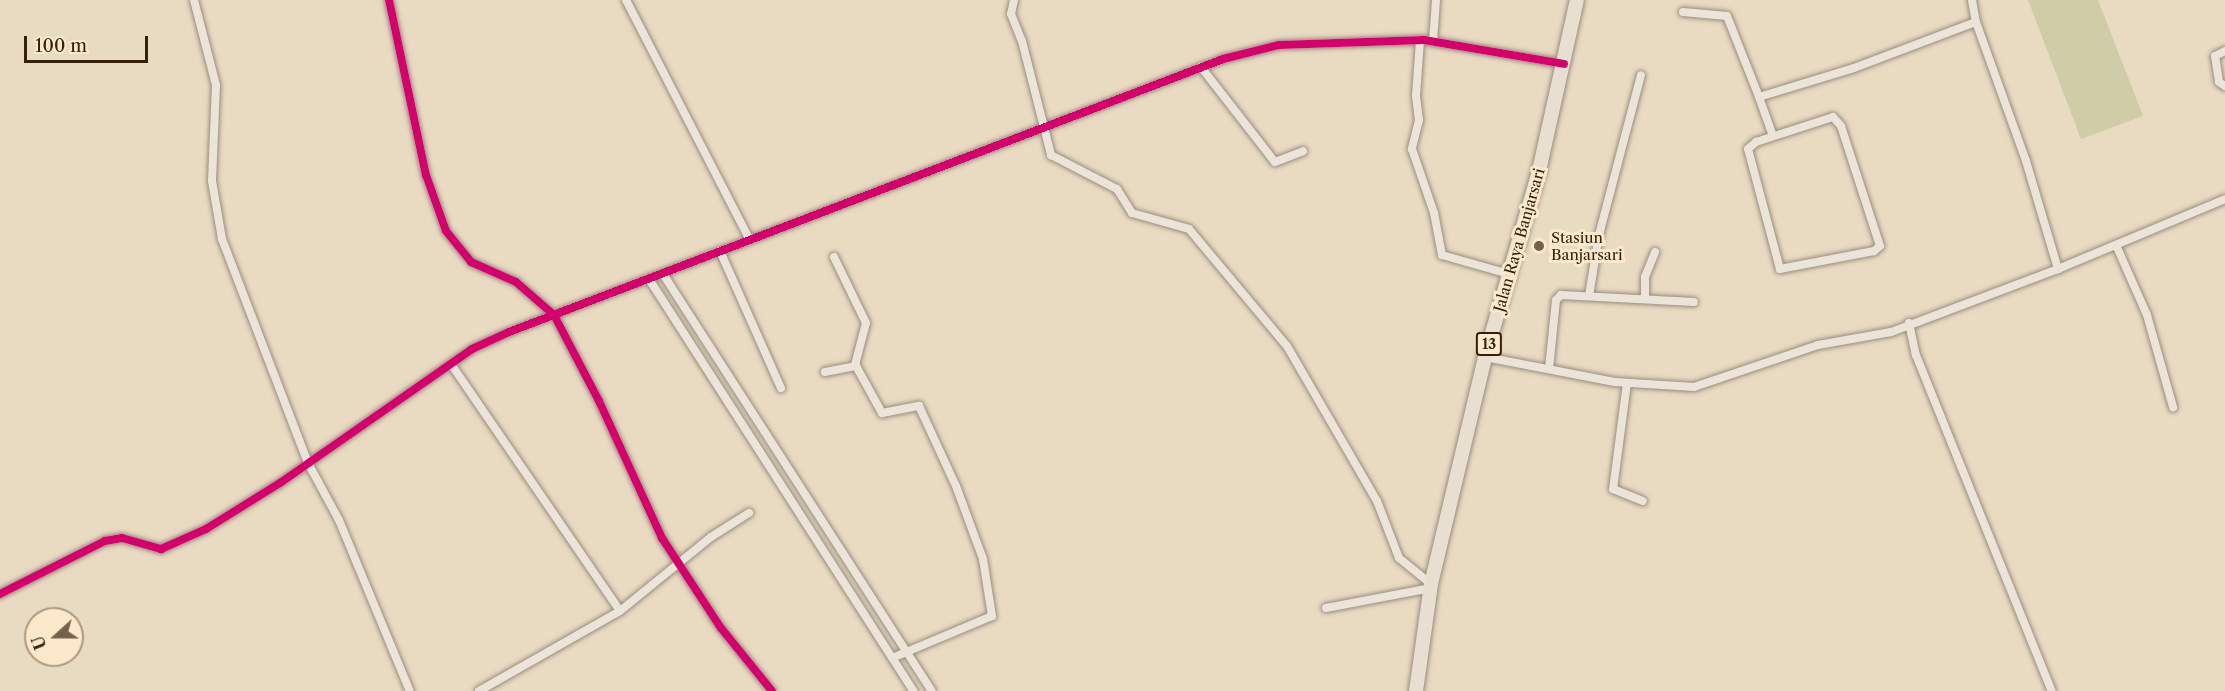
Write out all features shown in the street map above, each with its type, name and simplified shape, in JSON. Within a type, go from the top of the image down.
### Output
[{"type":"highway","name":"Jalan Raya Banjarsari","points":[[1416,691],[1431,586],[1485,357],[1564,64],[1577,0]]},
{"type":"street","points":[[194,0],[216,85],[212,181],[222,239],[308,464],[339,520],[410,691]]},
{"type":"street","points":[[389,0],[426,175],[446,231],[471,262],[516,282],[554,315],[677,563],[721,628],[772,691]]},
{"type":"street","points":[[626,0],[750,240]]},
{"type":"street","points":[[1014,0],[1011,14],[1022,41],[1051,155],[1117,189],[1132,213],[1189,228],[1287,346],[1377,501],[1399,558],[1431,586]]},
{"type":"street","points":[[1433,41],[1436,0]]},
{"type":"street","points":[[1972,0],[1976,22],[2026,161],[2058,269]]},
{"type":"street","points":[[1683,12],[1727,16],[1773,136]]},
{"type":"street","points":[[1759,97],[1854,68],[1976,22]]},
{"type":"street","points":[[0,594],[105,541],[122,538],[161,549],[206,529],[308,464],[451,364],[500,336],[720,251],[871,196],[1043,126],[1201,67],[1279,45],[1420,40],[1564,64]]},
{"type":"street","points":[[1420,40],[1416,93],[1419,120],[1412,149],[1434,213],[1442,255],[1509,274]]},
{"type":"street","points":[[2225,51],[2215,56],[2219,82],[2225,86]]},
{"type":"street","points":[[1201,67],[1275,162],[1303,151]]},
{"type":"street","points":[[1588,296],[1599,235],[1641,75]]},
{"type":"street","points":[[1833,117],[1838,120],[1880,246],[1878,250],[1784,269],[1779,267],[1748,149],[1752,143],[1773,136],[1833,117]]},
{"type":"street","points":[[1485,357],[1627,384],[1694,387],[1818,345],[1870,337],[2058,269],[2225,199]]},
{"type":"street","points":[[2116,245],[2147,315],[2173,407]]},
{"type":"street","points":[[720,251],[781,388]]},
{"type":"street","points":[[1645,299],[1645,277],[1655,252]]},
{"type":"street","points":[[834,257],[867,323],[855,365],[882,413],[919,406],[982,554],[994,609],[989,618],[898,654]]},
{"type":"street","points":[[663,274],[723,379],[919,688],[933,691]]},
{"type":"street","points":[[649,279],[723,379],[919,688]]},
{"type":"street","points":[[1549,369],[1556,300],[1561,295],[1694,302]]},
{"type":"street","points":[[1909,323],[1916,355],[2052,691]]},
{"type":"street","points":[[451,364],[620,611]]},
{"type":"street","points":[[825,372],[855,365]]},
{"type":"street","points":[[1627,384],[1613,489],[1643,501]]},
{"type":"street","points":[[479,691],[620,611],[677,563],[750,513]]},
{"type":"street","points":[[1326,608],[1431,586]]},
{"type":"green space","points":[[2028,0],[2098,0],[2143,116],[2081,139]]},
{"type":"cycle path","points":[[389,0],[426,175],[446,231],[471,262],[516,282],[554,315],[599,401],[662,538],[721,628],[772,691]]},
{"type":"cycle path","points":[[0,594],[105,541],[122,538],[161,549],[206,529],[280,483],[472,349],[509,332],[1223,59],[1279,45],[1424,40],[1564,64]]},
{"type":"place","name":"Stasiun Banjarsari","points":[[1539,246]]}]
